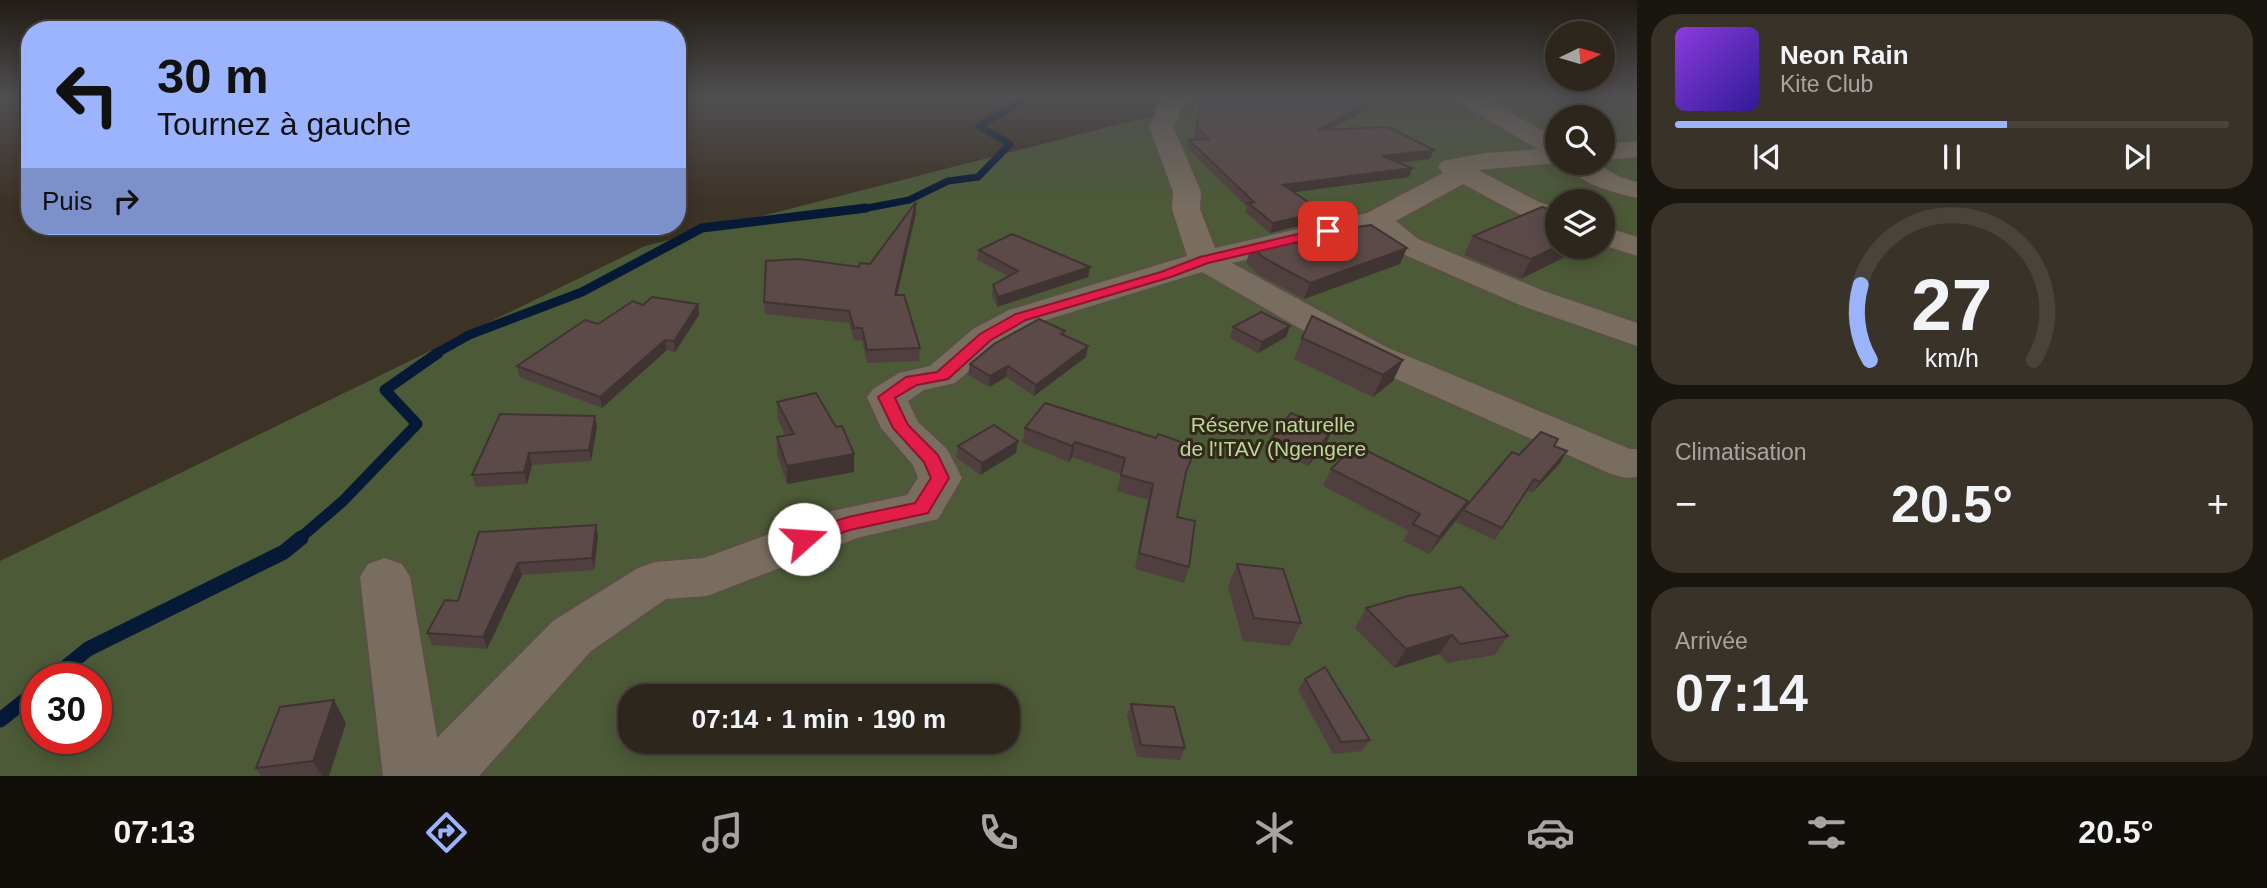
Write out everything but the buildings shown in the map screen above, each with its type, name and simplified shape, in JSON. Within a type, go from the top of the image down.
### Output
[{"type":"street","points":[[1164,133],[1187,192],[1186,209],[1204,260],[1373,355],[1626,464],[1637,463]]},
{"type":"street","points":[[1529,133],[1545,143]]},
{"type":"street","points":[[1615,151],[1637,149]]},
{"type":"street","points":[[1545,156],[1451,167],[1529,208],[1545,214]]},
{"type":"street","points":[[440,776],[572,636],[655,580],[707,577],[848,523],[922,508],[940,478],[932,459],[901,428],[887,397],[912,381],[942,375],[986,337],[1021,317],[1204,260],[1377,219],[1463,173]]},
{"type":"street","points":[[1597,175],[1610,183],[1637,190]]},
{"type":"street","points":[[1377,219],[1407,245],[1532,298],[1637,335]]},
{"type":"street","points":[[1615,239],[1637,247]]},
{"type":"street","points":[[385,578],[413,776]]},
{"type":"green space","name":"Réserve naturelle de l'ITAV (Ngengere","points":[[1084,133],[1545,133],[1545,175],[1615,175],[1615,133],[1637,133],[1637,776],[0,776],[0,561],[645,246]]},
{"type":"waterway","points":[[857,210],[909,200],[948,181],[978,177],[1010,144],[991,133]]},
{"type":"waterway","points":[[435,354],[469,335],[582,292],[702,228],[866,208]]},
{"type":"waterway","points":[[299,539],[343,501],[417,424],[385,390],[438,353]]},
{"type":"waterway","points":[[71,663],[88,649],[284,552],[301,538]]},
{"type":"waterway","points":[[0,720],[21,704]]},
{"type":"route","points":[[804,539],[848,523],[922,508],[940,478],[932,459],[901,428],[887,397],[912,381],[942,375],[986,337],[1021,317],[1204,260],[1328,231]]}]
